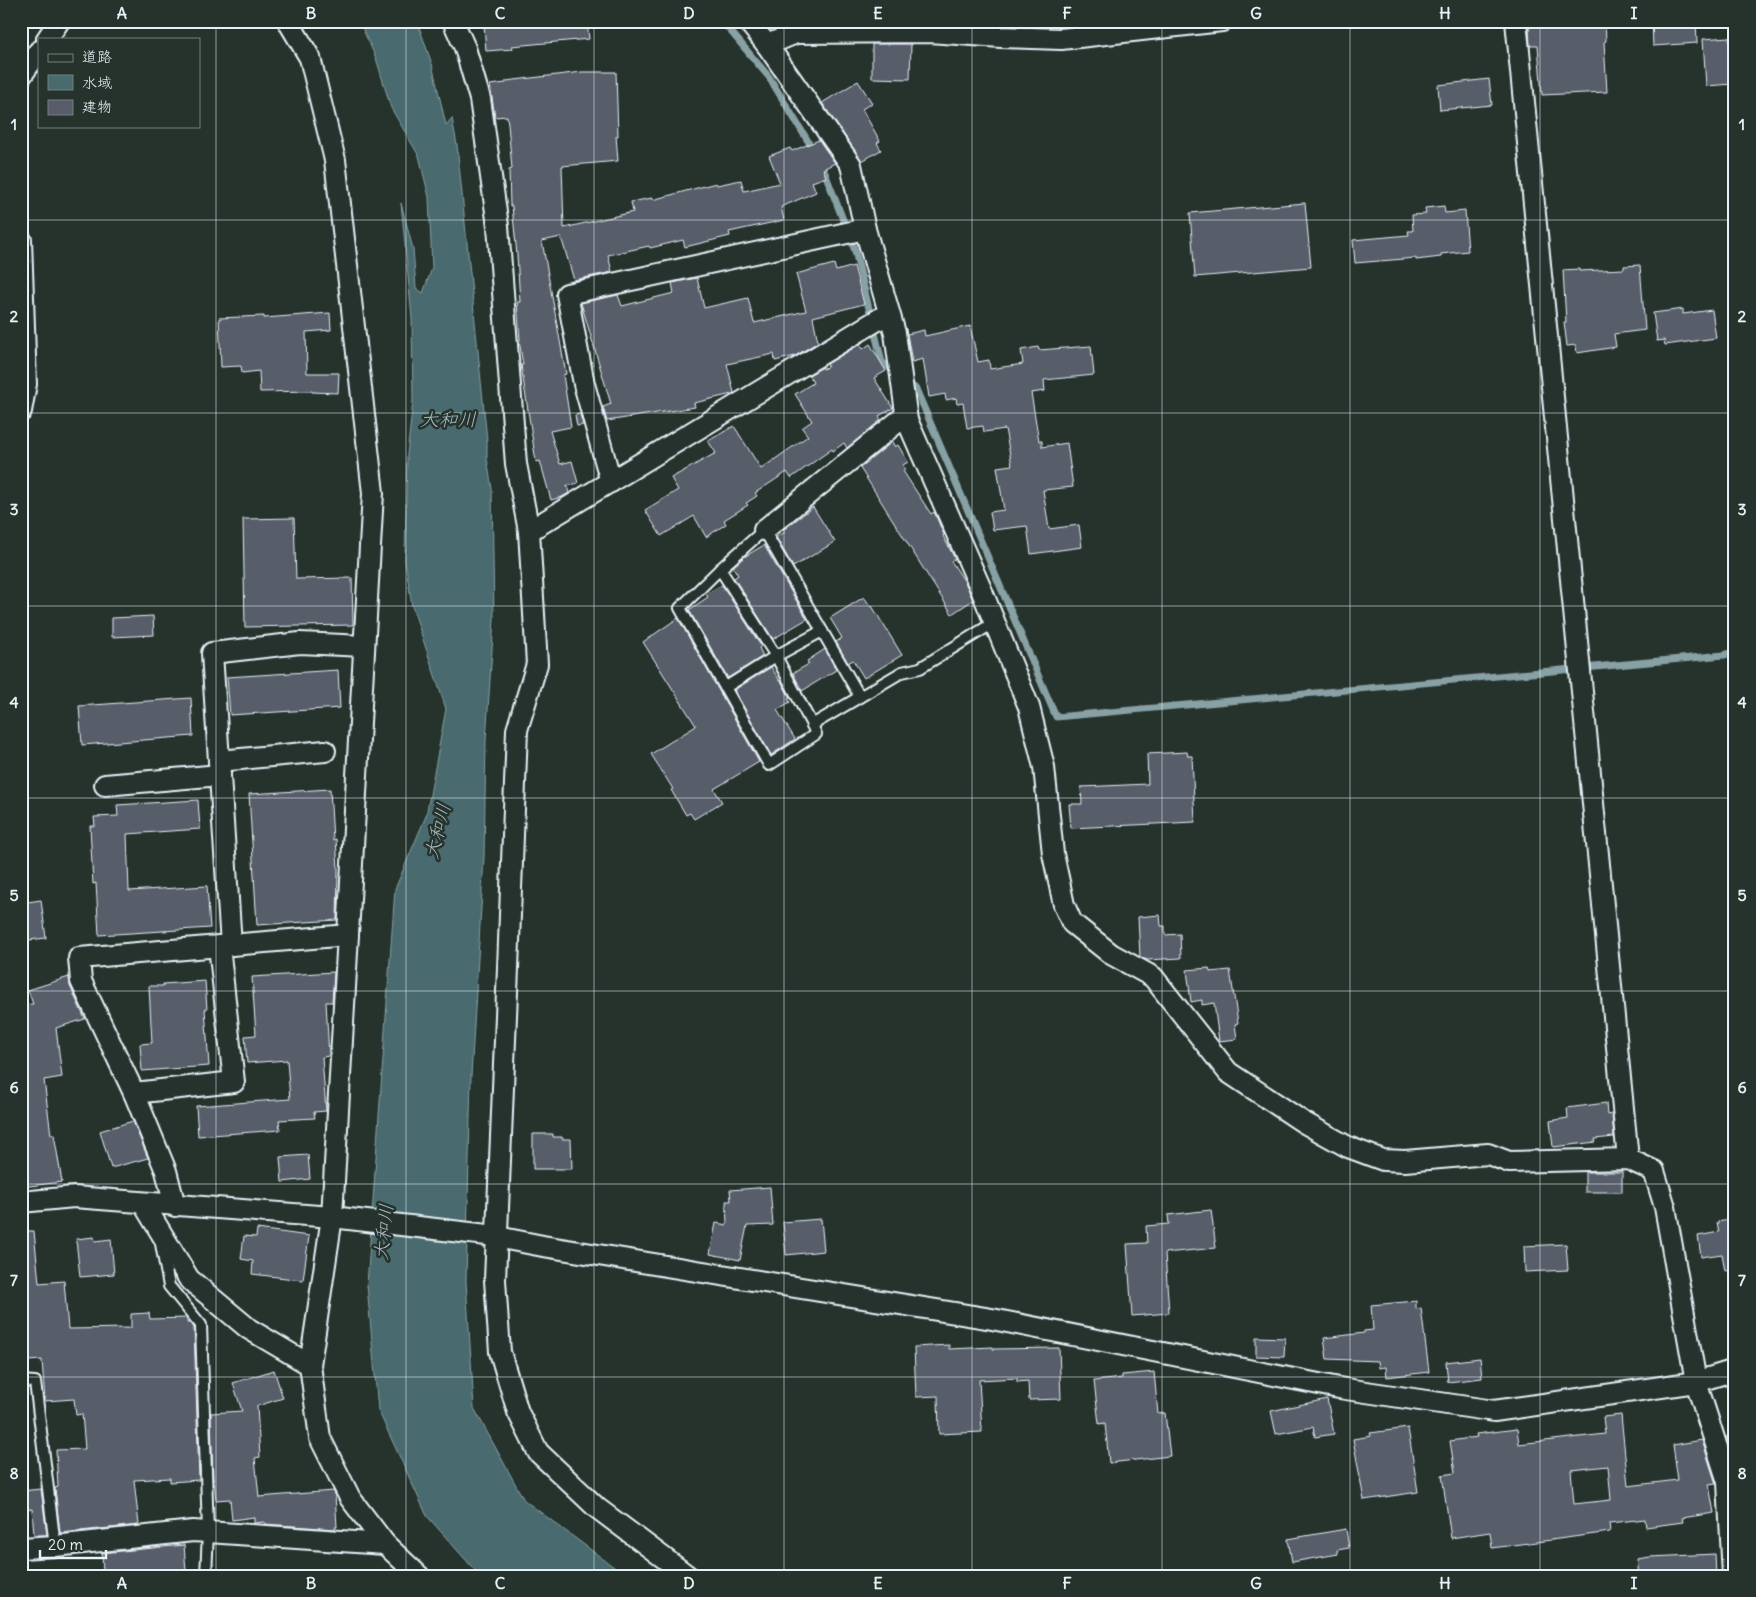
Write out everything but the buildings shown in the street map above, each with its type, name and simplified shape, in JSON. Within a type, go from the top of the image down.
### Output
[{"type":"street","points":[[48,38],[59,21]]},
{"type":"street","points":[[288,21],[310,58],[335,160],[373,492],[348,935],[340,1219],[310,1365],[320,1438],[350,1498],[385,1544],[419,1576]]},
{"type":"street","points":[[454,21],[465,48],[480,98],[498,226],[516,464],[530,530],[537,664],[517,730],[492,1237],[500,1352],[518,1412],[538,1452],[597,1508],[688,1576]]},
{"type":"street","points":[[748,21],[851,165],[865,229],[895,333],[906,420],[995,622],[1032,715],[1044,767],[1053,854],[1064,905],[1072,923],[1111,954],[1153,976],[1228,1072],[1303,1122],[1348,1147],[1383,1160],[1406,1161],[1488,1154],[1509,1162],[1628,1158],[1654,1171],[1665,1207],[1696,1382],[1728,1482],[1733,1576]]},
{"type":"street","points":[[767,45],[796,33],[930,32],[1001,38],[1061,39],[1222,21]]},
{"type":"street","points":[[1516,21],[1628,1158]]},
{"type":"street","points":[[21,76],[38,52]]},
{"type":"street","points":[[611,482],[584,384],[566,294],[865,229]]},
{"type":"street","points":[[21,240],[26,384],[21,411]]},
{"type":"street","points":[[530,530],[889,312]]},
{"type":"street","points":[[764,530],[906,415]]},
{"type":"street","points":[[134,1093],[234,1082],[225,945],[219,768],[212,652],[300,643],[364,646]]},
{"type":"street","points":[[105,785],[325,750]]},
{"type":"street","points":[[175,1206],[166,1171],[134,1093],[81,981],[79,958],[348,935]]},
{"type":"street","points":[[21,1202],[74,1197],[340,1219],[492,1237],[992,1320],[1339,1388],[1494,1411],[1696,1382],[1735,1370]]},
{"type":"street","points":[[143,1204],[189,1279],[249,1329],[310,1365]]},
{"type":"street","points":[[21,1548],[193,1531],[385,1544]]},
{"type":"lane","points":[[720,569],[776,656],[816,734],[769,765],[680,608],[720,569],[764,530],[860,697]]},
{"type":"lane","points":[[812,725],[902,672],[920,668],[995,622]]},
{"type":"lane","points":[[726,687],[776,656],[822,631]]},
{"type":"lane","points":[[158,1227],[169,1286],[201,1326],[208,1532],[206,1576]]},
{"type":"lane","points":[[21,1381],[35,1382],[55,1546]]},
{"type":"water","name":"大和川","points":[[359,21],[417,21],[432,64],[446,125],[452,118],[457,145],[487,440],[487,459],[492,489],[494,619],[486,740],[484,857],[471,1076],[466,1281],[474,1408],[524,1500],[626,1576],[480,1576],[427,1516],[378,1410],[367,1285],[395,889],[426,816],[446,709],[412,606],[405,561],[407,455],[413,401],[412,318],[401,203],[413,249],[416,288],[423,293],[432,268],[429,197],[419,156],[391,108],[376,58]]},
{"type":"waterway","points":[[722,21],[769,77],[814,151]]},
{"type":"waterway","points":[[820,160],[855,251],[882,362],[896,373]]},
{"type":"waterway","points":[[906,381],[916,389],[1056,717],[1724,655],[1735,652]]}]
